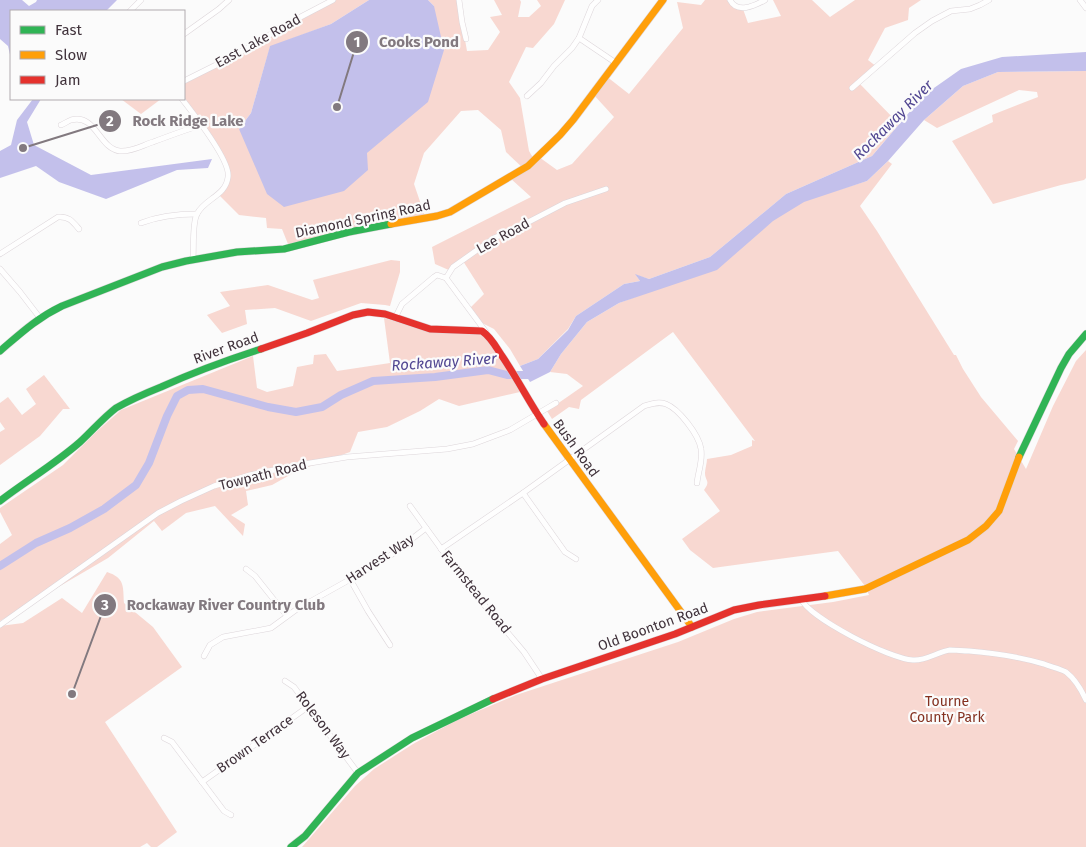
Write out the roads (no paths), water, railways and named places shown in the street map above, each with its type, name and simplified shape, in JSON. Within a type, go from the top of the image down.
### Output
[{"type":"street","points":[[131,10],[141,0]]},
{"type":"street","points":[[185,33],[229,0]]},
{"type":"street","name":"East Lake Road","points":[[185,80],[332,0]]},
{"type":"street","points":[[459,0],[466,39]]},
{"type":"street","points":[[528,96],[579,38],[592,6],[598,0]]},
{"type":"street","name":"Diamond Spring Road","points":[[0,351],[40,318],[62,306],[162,267],[193,259],[237,252],[289,248],[349,232],[426,219],[450,212],[528,166],[560,135],[663,0]]},
{"type":"street","points":[[730,0],[736,7],[750,8],[765,0]]},
{"type":"street","points":[[852,88],[915,33],[932,21],[951,11],[970,9],[989,0]]},
{"type":"street","points":[[1080,0],[1086,8]]},
{"type":"street","points":[[579,38],[616,63]]},
{"type":"street","points":[[183,100],[210,138],[228,172],[228,178],[221,192],[206,204],[197,214],[194,221],[193,259]]},
{"type":"street","points":[[61,125],[80,119],[92,126],[110,147],[122,151],[137,148],[201,124]]},
{"type":"street","name":"Lee Road","points":[[395,318],[402,304],[434,277],[437,275],[446,278],[453,267],[494,238],[566,203],[606,190]]},
{"type":"street","points":[[141,223],[169,216],[197,214]]},
{"type":"street","points":[[0,254],[58,217],[68,218],[79,229]]},
{"type":"street","points":[[0,269],[40,318]]},
{"type":"street","name":"Bush Road","points":[[446,278],[511,369],[537,414],[569,460],[692,627]]},
{"type":"street","name":"River Road","points":[[0,501],[65,454],[117,408],[158,388],[218,363],[353,315],[368,312],[380,313],[430,329],[473,330],[482,332],[490,338]]},
{"type":"street","name":"Old Boonton Road","points":[[291,847],[305,836],[358,773],[429,729],[484,703],[542,679],[675,634],[745,607],[865,589],[968,540],[986,526],[999,511],[1019,458],[1061,368],[1069,354],[1086,334]]},
{"type":"street","points":[[441,549],[644,406],[657,402],[666,404],[680,413],[699,441],[702,457],[697,483]]},
{"type":"street","name":"Towpath Road","points":[[0,625],[158,513],[214,486],[250,475],[347,457],[455,448],[497,436],[556,403]]},
{"type":"street","points":[[522,493],[565,552],[576,560]]},
{"type":"street","name":"Farmstead Road","points":[[410,506],[481,602],[524,652],[542,679]]},
{"type":"street","name":"Harvest Way","points":[[204,656],[210,645],[223,637],[271,628],[296,609],[391,555],[426,528]]},
{"type":"street","points":[[246,569],[255,576],[288,616]]},
{"type":"street","points":[[350,579],[390,645]]},
{"type":"street","points":[[810,598],[813,612]]},
{"type":"street","points":[[801,599],[803,604],[842,632],[905,659],[923,659],[954,650],[991,653],[1030,660],[1064,671],[1081,689],[1086,700]]},
{"type":"street","name":"Roleson Way","points":[[285,681],[294,686],[358,773]]},
{"type":"street","name":"Brown Terrace","points":[[202,782],[309,706]]},
{"type":"street","points":[[164,738],[172,742],[224,811],[231,815]]},
{"type":"water","points":[[0,0],[22,0],[29,6],[37,0],[117,0],[107,10],[10,10],[10,55],[8,46],[0,39]]},
{"type":"water","points":[[369,0],[428,0],[434,6],[444,50],[428,102],[367,153],[368,170],[344,191],[284,207],[267,194],[239,129],[251,113],[270,46],[331,24]]},
{"type":"water","points":[[1086,52],[1086,71],[998,72],[963,86],[924,120],[888,161],[867,181],[804,202],[773,221],[717,270],[619,303],[587,322],[561,354],[550,372],[530,382],[520,366],[538,359],[568,330],[576,316],[624,284],[640,281],[635,274],[649,279],[710,257],[786,194],[872,156],[924,95],[961,69],[1002,57]]},
{"type":"water","points":[[32,100],[40,100],[27,122],[34,145],[91,175],[212,159],[208,168],[177,170],[106,199],[59,182],[36,166],[0,178],[0,151],[11,145],[17,120]]},
{"type":"waterway","name":"Rockaway River","points":[[0,566],[36,543],[70,528],[104,509],[136,485],[149,463],[167,416],[177,396],[188,390],[203,389],[268,407],[296,412],[322,407],[341,395],[373,381],[435,377],[488,370],[507,375],[529,375],[534,371]]},
{"type":"place","name":"Cooks Pond","points":[[337,107]]},
{"type":"place","name":"Rock Ridge Lake","points":[[23,148]]},
{"type":"place","name":"Rockaway River Country Club","points":[[72,694]]},
{"type":"park label","name":"Tourne County Park","points":[[947,710]]}]
